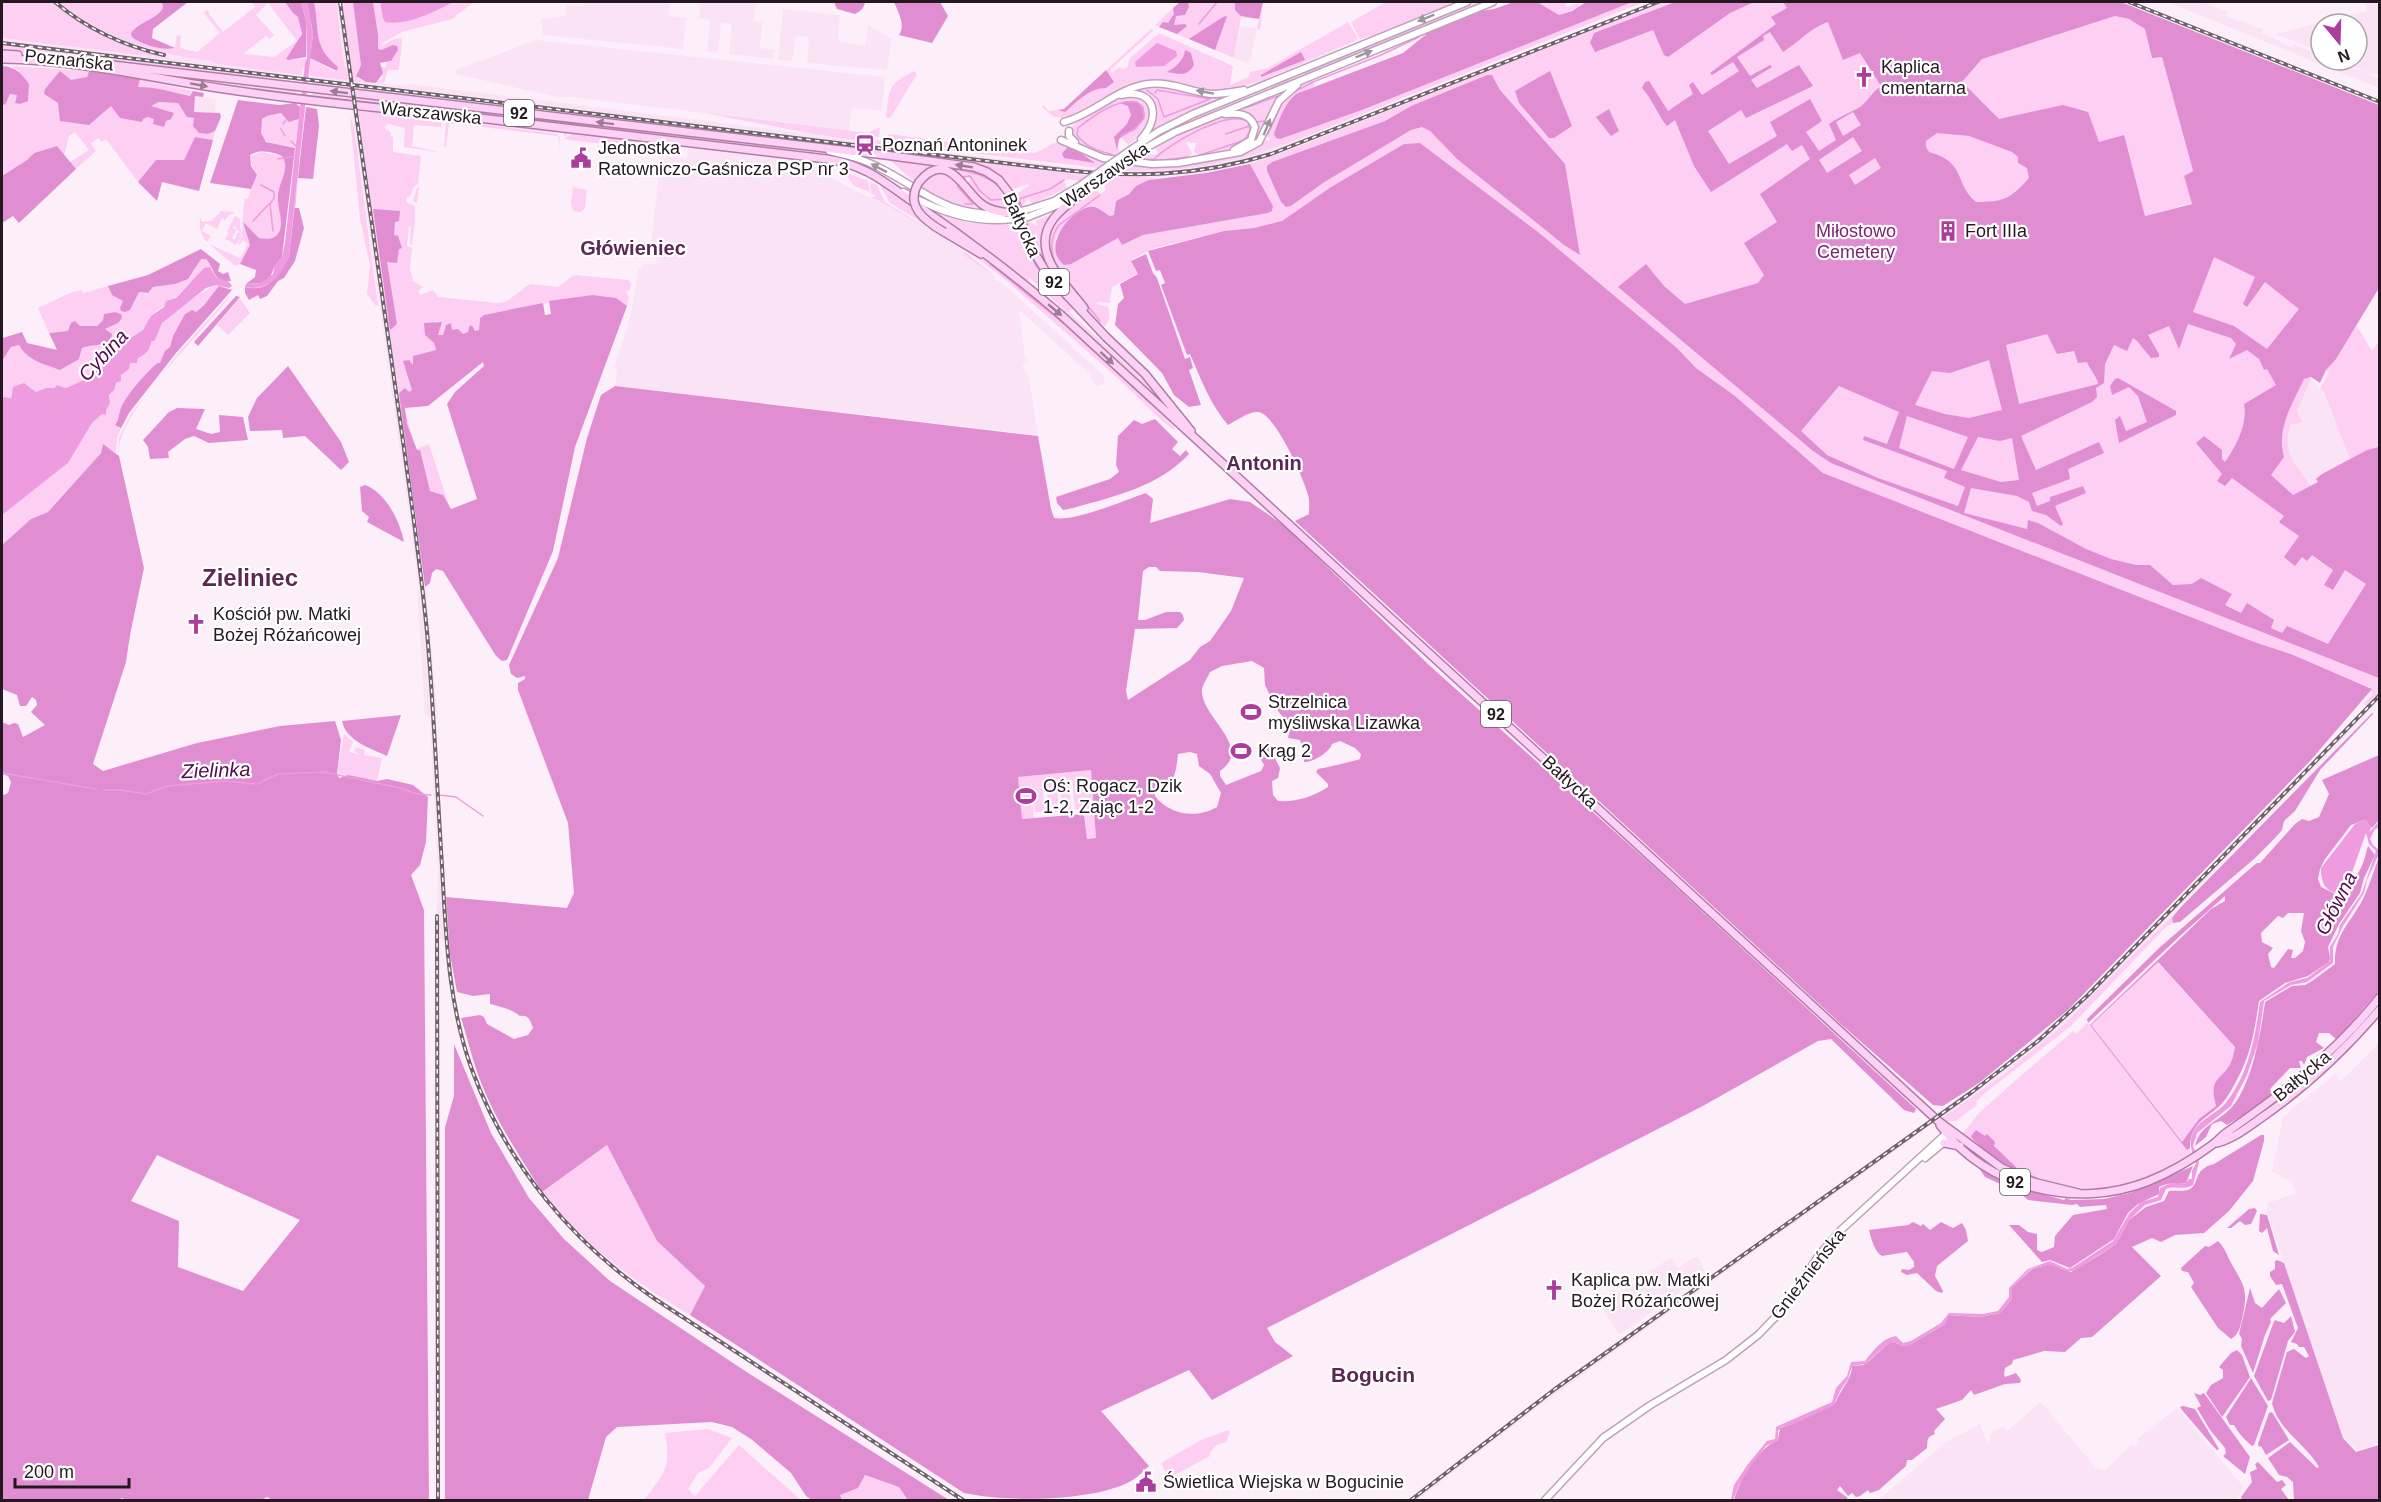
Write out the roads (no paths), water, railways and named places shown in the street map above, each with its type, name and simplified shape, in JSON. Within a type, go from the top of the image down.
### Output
[{"type":"main road","name":"Warszawska","points":[[1086,187],[1132,148],[1184,118],[1467,2]]},
{"type":"main road","name":"Warszawska","points":[[135,71],[297,99],[827,159],[855,165],[932,207],[955,216],[982,220],[1027,214],[1086,187],[1164,136],[1493,2]]},
{"type":"main road","name":"Poznańska","points":[[2,54],[32,56],[135,71]]},
{"type":"main road","name":"Poznańska","points":[[2,59],[135,71]]},
{"type":"main road","name":"Warszawska","points":[[135,71],[310,88],[875,155]]},
{"type":"main road","points":[[1061,140],[1103,158],[1152,164],[1178,164],[1243,151],[1257,144],[1283,96],[1319,73]]},
{"type":"main road","points":[[1064,122],[1130,88],[1154,84],[1213,94],[1262,86]]},
{"type":"main road","points":[[1114,97],[1139,95],[1146,99],[1153,108],[1152,126],[1132,148]]},
{"type":"main road","points":[[1213,116],[1244,114],[1255,127],[1248,143],[1220,155]]},
{"type":"main road","points":[[1076,145],[1069,136],[1069,130],[1078,116]]},
{"type":"main road","name":"Warszawska","points":[[811,147],[866,161],[924,196],[952,208],[1012,216]]},
{"type":"main road","name":"Bałtycka","points":[[875,155],[974,167],[996,178],[1012,197],[1030,244],[1043,269],[1098,329],[1149,377],[1202,445]]},
{"type":"main road","points":[[1001,266],[925,221],[914,204],[915,192],[923,177],[937,171],[951,172],[984,206],[1012,216]]},
{"type":"main road","name":"Bałtycka","points":[[892,186],[961,234],[1060,314],[1951,1133],[2013,1174],[2045,1186],[2078,1193]]},
{"type":"main road","points":[[1086,187],[1052,220],[1046,234],[1045,250],[1055,271],[1098,329]]},
{"type":"main road","name":"Bałtycka","points":[[1951,1133],[1962,1148],[1994,1171],[2022,1185],[2056,1194],[2104,1192],[2135,1186],[2164,1174],[2195,1156],[2280,1095],[2318,1064],[2379,998]]},
{"type":"main road","name":"Bałtycka","points":[[2215,1143],[2246,1128],[2304,1086],[2339,1053],[2379,1009]]},
{"type":"main road","name":"Gnieźnieńska","points":[[1869,1204],[1944,1143],[1951,1133]]},
{"type":"main road","name":"Gnieźnieńska","points":[[1545,1500],[1623,1419],[1747,1344],[1785,1307],[1834,1237],[1951,1133]]},
{"type":"main road","points":[[1944,1143],[1962,1148]]},
{"type":"waterway","points":[[1199,24],[1217,2]]},
{"type":"waterway","points":[[1268,134],[1283,101],[1292,93],[1419,37]]},
{"type":"waterway","points":[[1147,90],[1158,99],[1164,117],[1210,99]]},
{"type":"waterway","points":[[1155,93],[1157,90],[1210,99]]},
{"type":"waterway","points":[[1245,108],[1278,96],[1259,135]]},
{"type":"waterway","points":[[1111,154],[1084,143],[1077,135],[1078,128],[1113,105],[1129,101],[1137,102],[1143,107],[1144,118],[1135,129],[1121,136]]},
{"type":"waterway","points":[[1153,160],[1184,138],[1213,124],[1239,119],[1248,122],[1250,130],[1245,140],[1200,155]]},
{"type":"waterway","points":[[283,124],[286,120]]},
{"type":"waterway","points":[[1257,122],[1264,121]]},
{"type":"waterway","points":[[1226,134],[1249,126]]},
{"type":"waterway","points":[[281,129],[285,136]]},
{"type":"waterway","points":[[291,141],[297,147]]},
{"type":"waterway","points":[[278,159],[295,156]]},
{"type":"waterway","points":[[1141,159],[1165,160],[1187,157]]},
{"type":"waterway","points":[[949,168],[980,175],[996,184],[1003,191],[1013,210]]},
{"type":"waterway","points":[[962,177],[970,176],[980,191],[991,200],[1008,199]]},
{"type":"waterway","points":[[1022,208],[1019,199],[1050,189],[1064,180]]},
{"type":"waterway","points":[[957,183],[973,204],[965,204]]},
{"type":"waterway","points":[[261,185],[274,192],[274,198],[270,204],[273,231]]},
{"type":"waterway","points":[[1100,195],[1059,225],[1052,247],[1053,258],[1058,269],[1100,321]]},
{"type":"waterway","points":[[253,221],[269,204]]},
{"type":"waterway","points":[[1025,219],[1032,238],[1037,238]]},
{"type":"waterway","points":[[1016,220],[1036,266],[1064,299]]},
{"type":"waterway","points":[[1032,238],[1039,255]]},
{"type":"waterway","points":[[990,264],[1067,326],[1150,403]]},
{"type":"waterway","name":"Zielinka","points":[[103,790],[146,794],[167,786],[226,781],[257,784],[278,774],[324,772],[400,788]]},
{"type":"waterway","name":"Zielinka","points":[[2,773],[96,789]]},
{"type":"waterway","name":"Zielinka","points":[[401,788],[417,794],[431,795]]},
{"type":"waterway","name":"Zielinka","points":[[439,795],[456,797],[483,816]]},
{"type":"railway","points":[[55,2],[67,12],[106,35],[135,47],[164,55]]},
{"type":"railway","points":[[340,2],[415,529],[432,690],[450,970],[458,1020],[472,1070],[487,1105],[523,1169],[570,1227],[596,1253],[655,1299],[963,1500]]},
{"type":"railway","points":[[2,43],[1054,169],[1110,174],[1164,174],[1243,162],[1271,154],[1658,2]]},
{"type":"railway","points":[[2129,2],[2380,102]]},
{"type":"railway","points":[[1411,1500],[1555,1389],[1972,1092],[2038,1041],[2087,996],[2380,695]]},
{"type":"railway","points":[[437,916],[438,1500]]},
{"type":"place","name":"Kaplica cmentarna","points":[[1864,77]]},
{"type":"place","name":"Poznań Antoninek","points":[[865,145]]},
{"type":"place","name":"Jednostka Ratowniczo-Gaśnicza PSP nr 3","points":[[581,158]]},
{"type":"place","name":"Fort IIIa","points":[[1948,231]]},
{"type":"place","name":"Kościół pw. Matki Bożej Różańcowej","points":[[196,624]]},
{"type":"place","name":"Strzelnica myśliwska Lizawka","points":[[1251,712]]},
{"type":"place","name":"Krąg 2","points":[[1241,751]]},
{"type":"place","name":"Oś: Rogacz, Dzik 1-2, Zając 1-2","points":[[1026,796]]},
{"type":"place","name":"Kaplica pw. Matki Bożej Różańcowej","points":[[1554,1290]]},
{"type":"place","name":"Świetlica Wiejska w Bogucinie","points":[[1146,1482]]},
{"type":"district","name":"Główieniec","points":[[633,248]]},
{"type":"district","name":"Antonin","points":[[1264,463]]},
{"type":"district","name":"Zieliniec","points":[[250,578]]},
{"type":"district","name":"Bogucin","points":[[1373,1375]]},
{"type":"park label","name":"Miłostowo Cemetery","points":[[1856,241]]},
{"type":"water label","name":"Cybina","points":[[103,355]]},
{"type":"water label","name":"Główna","points":[[2336,903]]}]
